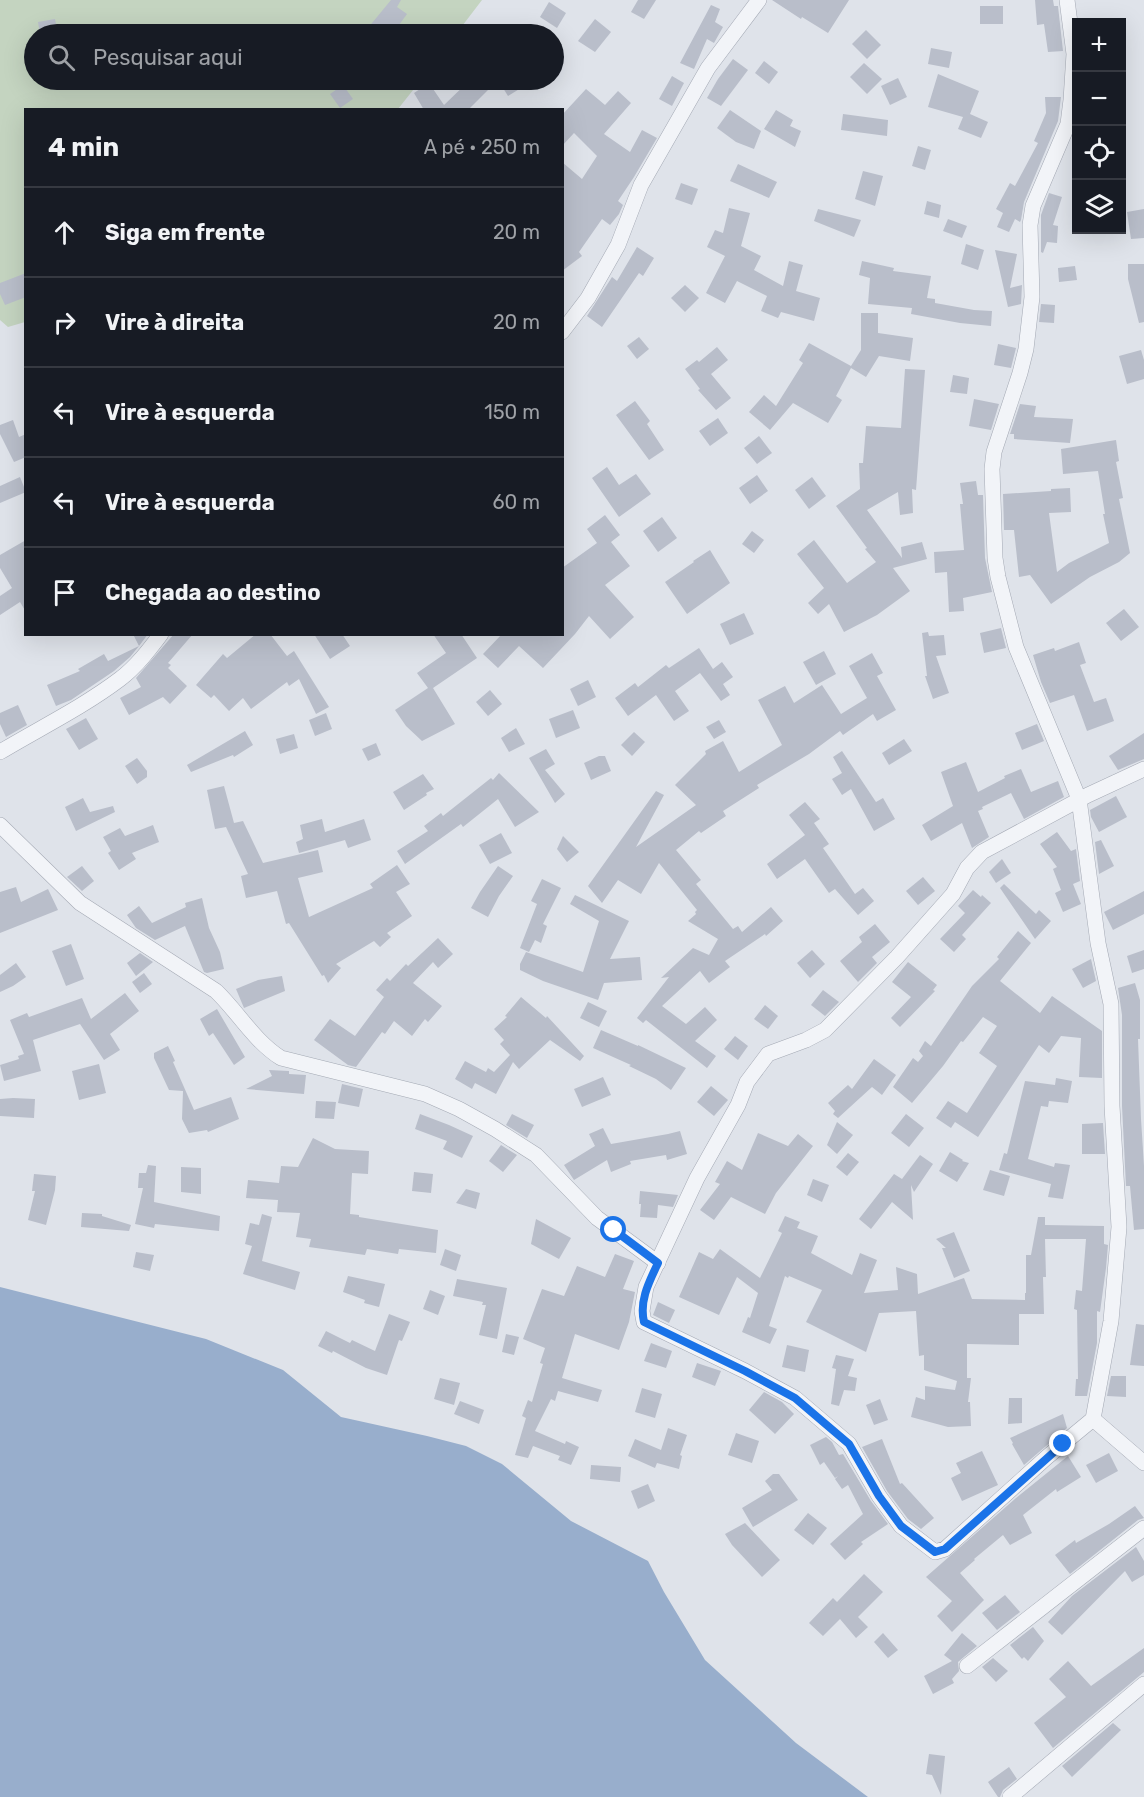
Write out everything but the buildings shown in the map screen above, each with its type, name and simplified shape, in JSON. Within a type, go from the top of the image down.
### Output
[{"type":"street","points":[[564,329],[588,298],[618,245],[641,185],[708,68],[759,0]]},
{"type":"street","points":[[1067,0],[1074,54],[1068,124],[1033,206],[1030,225],[1032,297],[1026,349],[994,452],[992,469],[995,558],[1017,647],[1079,799],[1098,943],[1111,1004],[1112,1106],[1119,1227],[1111,1321],[1093,1419],[1047,1457],[945,1549],[935,1552],[901,1526],[879,1496],[849,1444],[795,1398],[644,1322],[642,1311],[646,1287],[698,1178],[738,1105],[747,1082],[768,1054],[806,1041],[825,1030],[897,957],[953,894],[967,868],[982,852],[1079,799],[1144,769]]},
{"type":"street","points":[[0,752],[76,708],[121,678],[159,636]]},
{"type":"street","points":[[0,825],[80,903],[216,991],[231,1005],[268,1050],[281,1058],[425,1094],[459,1109],[536,1155],[597,1218],[658,1263]]},
{"type":"street","points":[[1093,1419],[1144,1463]]},
{"type":"street","points":[[967,1666],[1144,1528]]},
{"type":"street","points":[[1010,1797],[1144,1684]]},
{"type":"green space","points":[[0,0],[482,0],[464,24],[24,24],[24,90],[413,90],[399,108],[24,108],[24,322],[8,327],[0,320]]},
{"type":"water","points":[[0,1287],[206,1339],[283,1370],[341,1417],[466,1446],[502,1464],[571,1521],[648,1561],[705,1660],[796,1743],[868,1797],[0,1797]]},
{"type":"route","points":[[614,1230],[658,1263],[646,1287],[642,1311],[644,1322],[795,1398],[849,1444],[879,1496],[901,1526],[935,1552],[945,1549],[1063,1444]]}]
